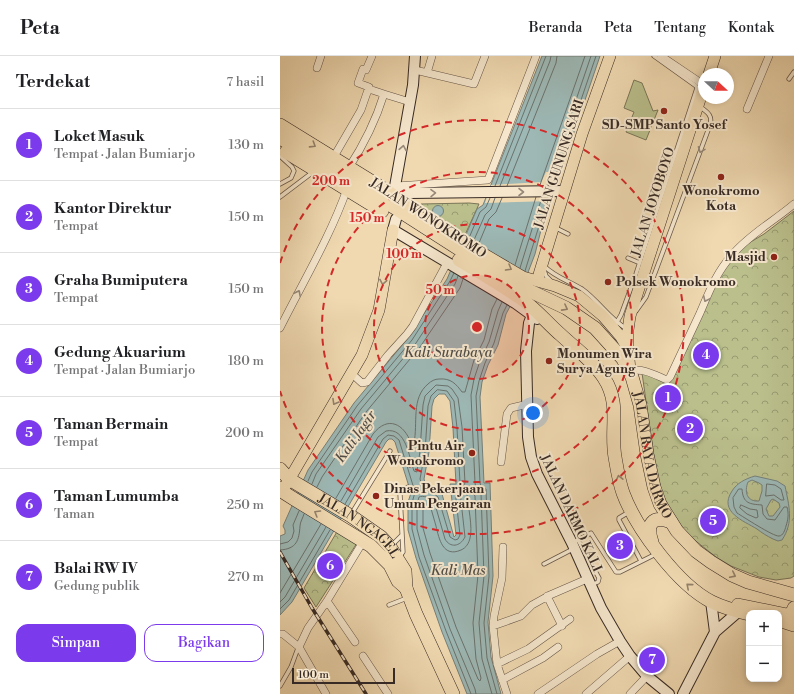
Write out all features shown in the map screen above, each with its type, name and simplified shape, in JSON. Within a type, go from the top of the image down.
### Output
[{"type":"highway","name":"JALAN WONOKROMO","points":[[280,124],[392,190],[423,218]]},
{"type":"highway","name":"JALAN WONOKROMO","points":[[280,138],[347,188],[397,221],[455,255],[527,291],[560,334]]},
{"type":"highway","name":"JALAN WONOKROMO","points":[[280,148],[322,168],[343,175],[366,190],[397,221]]},
{"type":"highway","points":[[397,221],[423,218]]},
{"type":"highway","name":"JALAN RAYA DARMO","points":[[527,291],[566,308],[595,328],[623,359],[631,374],[640,405],[651,475],[660,504],[677,531],[696,551],[722,569],[748,582],[791,595]]},
{"type":"highway","name":"JALAN RAYA DARMO","points":[[560,334],[590,360],[604,378],[611,391],[614,409],[613,438],[615,458],[621,487],[632,510],[656,548],[673,570],[689,586],[715,603],[743,613]]},
{"type":"highway","points":[[280,469],[286,488]]},
{"type":"highway","name":"JALAN NGAGEL","points":[[286,488],[294,499],[364,540],[376,549],[390,565],[398,581],[408,593]]},
{"type":"highway","name":"JALAN NGAGEL","points":[[286,488],[349,515],[380,537],[390,547],[405,571],[408,593],[416,614],[453,694]]},
{"type":"highway","points":[[656,548],[650,531],[653,522],[658,519],[671,522]]},
{"type":"highway","points":[[715,603],[735,604],[787,614],[792,613],[794,608]]},
{"type":"highway","points":[[782,621],[794,625]]},
{"type":"main road","points":[[392,190],[410,102],[415,56]]},
{"type":"main road","name":"JALAN GUNUNG SARI","points":[[527,291],[610,56]]},
{"type":"main road","points":[[711,68],[715,56]]},
{"type":"main road","name":"JALAN JOYOBOYO","points":[[631,374],[628,349],[630,316],[673,171],[698,105]]},
{"type":"main road","points":[[366,190],[392,190],[410,193],[561,192]]},
{"type":"main road","name":"JALAN WONOKROMO","points":[[423,218],[455,255],[523,277],[527,291]]},
{"type":"main road","points":[[286,488],[362,355],[379,310],[397,221],[455,255]]},
{"type":"main road","points":[[527,291],[560,288],[579,296],[615,326],[628,349]]},
{"type":"main road","name":"JALAN RAYA DARMO","points":[[527,291],[532,315],[560,334]]},
{"type":"main road","name":"JALAN DARMO KALI","points":[[532,315],[528,323],[526,351],[528,437],[531,457],[537,474],[574,544],[601,608],[620,641],[630,656],[647,676],[669,694]]},
{"type":"main road","points":[[683,694],[715,632],[715,603]]},
{"type":"main road","points":[[715,632],[743,613]]},
{"type":"street","points":[[317,68],[321,56]]},
{"type":"street","points":[[372,56],[366,70],[363,69],[358,83],[369,87],[369,89],[410,102]]},
{"type":"street","points":[[427,73],[432,56]]},
{"type":"street","points":[[414,70],[474,84],[485,56]]},
{"type":"street","points":[[392,190],[488,180],[536,56]]},
{"type":"street","points":[[661,56],[673,67],[698,82]]},
{"type":"street","points":[[747,109],[768,56]]},
{"type":"street","points":[[322,168],[349,132],[361,110],[369,89]]},
{"type":"street","points":[[343,175],[375,119],[384,94]]},
{"type":"street","points":[[280,328],[322,246],[347,188]]},
{"type":"street","points":[[631,374],[638,370],[667,380],[670,377],[712,285],[724,265],[748,239],[794,204]]},
{"type":"street","points":[[351,373],[362,382],[367,382],[413,326],[455,255]]},
{"type":"street","points":[[501,462],[507,414],[511,408],[528,404]]},
{"type":"street","points":[[299,647],[313,620],[327,601],[364,540]]},
{"type":"street","points":[[503,547],[502,578],[493,626],[497,664],[507,694]]},
{"type":"street","points":[[493,626],[521,616],[529,606],[547,596],[589,582]]},
{"type":"street","points":[[547,596],[562,626]]},
{"type":"street","points":[[327,601],[355,642]]},
{"type":"street","points":[[497,664],[528,650],[570,619]]},
{"type":"street","points":[[280,634],[283,634],[299,647],[326,694]]},
{"type":"street","points":[[538,694],[597,654],[620,641]]},
{"type":"street","points":[[502,680],[543,658],[558,647]]},
{"type":"street","points":[[363,656],[388,694]]},
{"type":"street","points":[[586,694],[630,656]]},
{"type":"street","points":[[630,694],[647,676]]},
{"type":"lane","points":[[560,288],[546,276],[544,266],[614,56]]},
{"type":"lane","points":[[615,326],[624,309],[673,171],[697,86],[673,67],[654,56]]},
{"type":"lane","points":[[790,79],[794,72]]},
{"type":"lane","points":[[630,316],[646,297],[710,125],[712,118],[698,105]]},
{"type":"lane","points":[[280,156],[292,167],[294,171],[291,178],[280,184]]},
{"type":"lane","points":[[280,197],[322,168]]},
{"type":"lane","points":[[556,228],[568,234]]},
{"type":"lane","points":[[628,258],[640,263]]},
{"type":"lane","points":[[544,266],[554,275],[582,290],[600,305],[615,326],[628,330]]},
{"type":"lane","points":[[349,515],[390,451]]},
{"type":"lane","points":[[398,558],[403,552],[400,494],[402,490],[408,487]]},
{"type":"lane","points":[[632,510],[619,520],[642,561]]},
{"type":"lane","points":[[544,564],[592,534],[616,572],[620,572],[642,561],[656,548]]},
{"type":"lane","points":[[390,547],[402,535]]},
{"type":"lane","points":[[389,605],[408,593]]},
{"type":"lane","points":[[280,686],[291,667],[299,647]]},
{"type":"green space","points":[[634,80],[642,83],[653,111],[658,110],[646,140],[626,132],[634,112],[624,108]]},
{"type":"green space","points":[[421,204],[479,204],[464,237],[420,210]]},
{"type":"green space","points":[[794,211],[794,576],[791,578],[776,580],[759,577],[731,566],[716,557],[687,534],[671,511],[662,493],[655,464],[642,373],[669,382],[714,284],[732,258],[749,243],[764,234]]},
{"type":"green space","points":[[338,530],[357,543],[316,607],[304,588]]},
{"type":"water","name":"Kali Surabaya","points":[[542,56],[600,56],[542,226],[535,254],[527,275],[506,314],[498,345],[488,365],[482,382],[480,397],[484,483],[490,483],[493,576],[488,622],[491,657],[501,694],[467,694],[442,632],[416,558],[408,530],[408,502],[411,493],[395,442],[392,439],[389,439],[386,442],[292,602],[280,615],[280,536],[285,534],[283,526],[308,470],[354,403],[408,338],[447,279],[477,209],[483,205]],"holes":[[[439,394],[445,394],[450,401],[453,428],[456,484],[450,484],[456,535],[454,537],[442,494],[432,488],[427,489],[424,479],[429,452],[432,406],[434,399]]]},
{"type":"water","points":[[438,205],[442,207],[444,211],[442,215],[438,217],[434,215],[432,211],[434,207]]},
{"type":"water","points":[[755,476],[777,481],[785,486],[790,514],[788,527],[782,540],[778,541],[767,536],[734,515],[730,510],[728,505],[729,498],[734,488],[745,480]],"holes":[[[752,480],[762,485],[759,501],[752,500],[748,496],[746,489],[748,482]],[[773,499],[779,503],[780,507],[773,516],[769,516],[766,509]]]},
{"type":"pier","points":[[546,172],[563,172],[553,201],[485,203],[491,185],[541,182]]},
{"type":"railway","points":[[280,552],[312,608],[366,694]]},
{"type":"place","name":"SD-SMP Santo Yosef","points":[[664,111]]},
{"type":"place","name":"Wonokromo Kota","points":[[721,177]]},
{"type":"place","name":"Masjid","points":[[774,257]]},
{"type":"place","name":"Polsek Wonokromo","points":[[608,282]]},
{"type":"place","name":"Gedung Akuarium","points":[[706,355]]},
{"type":"place","name":"Monumen Wira Surya Agung","points":[[549,361]]},
{"type":"place","name":"Loket Masuk","points":[[668,398]]},
{"type":"place","name":"Kantor Direktur","points":[[690,429]]},
{"type":"place","name":"Pintu Air Wonokromo","points":[[472,453]]},
{"type":"place","name":"Dinas Pekerjaan Umum Pengairan","points":[[376,496]]},
{"type":"place","name":"Taman Bermain","points":[[713,521]]},
{"type":"place","name":"Graha Bumiputera","points":[[620,546]]},
{"type":"place","name":"Taman Lumumba","points":[[330,566]]},
{"type":"place","name":"Balai RW IV","points":[[652,660]]},
{"type":"water label","name":"Kali Jagir","points":[[356,437]]},
{"type":"water label","name":"Kali Mas","points":[[458,571]]}]
